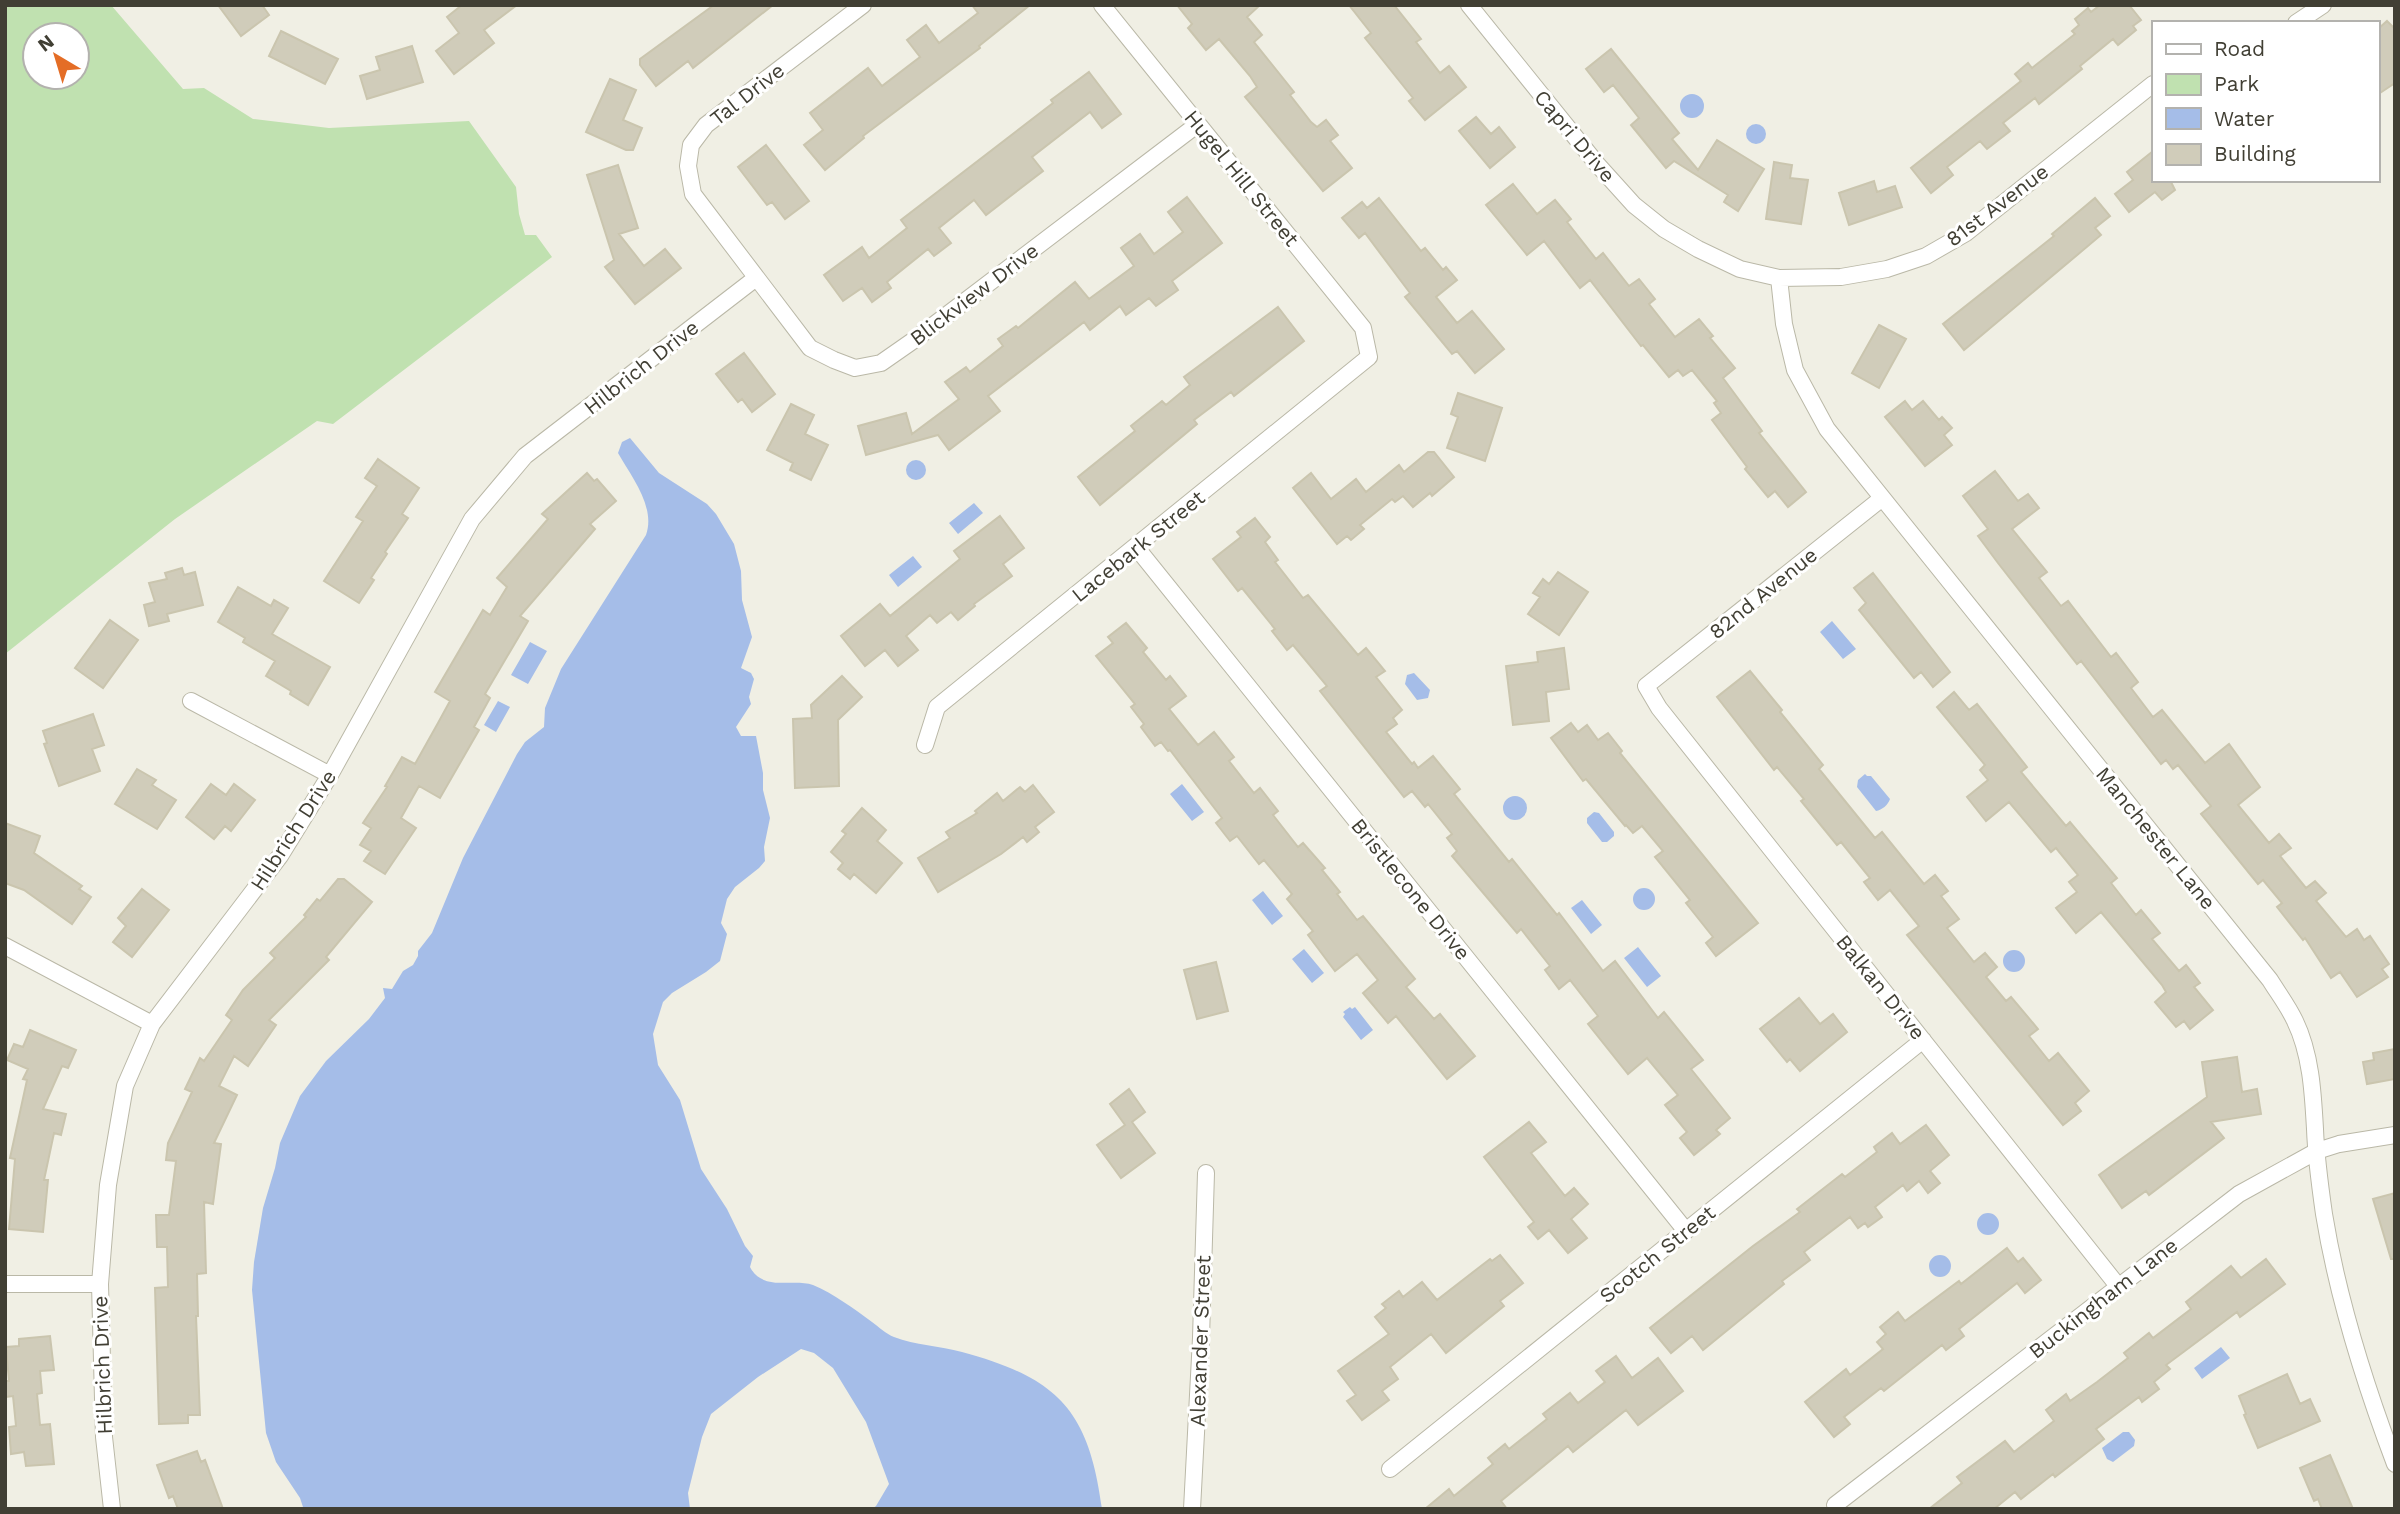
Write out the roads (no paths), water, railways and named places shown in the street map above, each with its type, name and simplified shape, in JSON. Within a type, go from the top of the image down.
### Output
[{"type":"street","name":"Tal Drive","points":[[756,278],[694,194],[688,166],[691,145],[706,125],[863,5]]},
{"type":"street","name":"Hugel Hill Street","points":[[1102,5],[1363,328],[1369,357]]},
{"type":"street","name":"Capri Drive","points":[[1469,5],[1597,164],[1634,205],[1664,229],[1698,248]]},
{"type":"street","points":[[2299,21],[2323,5]]},
{"type":"street","name":"81st Avenue","points":[[1698,248],[1740,269],[1779,278],[1841,277],[1887,269],[1926,256],[1966,233],[2152,85]]},
{"type":"street","name":"Blickview Drive","points":[[756,278],[810,348],[855,368],[881,363],[1198,124]]},
{"type":"street","name":"Hilbrich Drive","points":[[112,1509],[104,1437],[100,1284],[108,1185],[125,1086],[152,1024],[280,856],[330,775],[472,519],[525,456],[756,278]]},
{"type":"street","name":"Manchester Lane","points":[[1779,278],[1784,324],[1795,370],[1827,429],[2270,980],[2295,1021],[2308,1060],[2316,1109],[2317,1151],[2324,1212],[2337,1282],[2352,1339],[2395,1464]]},
{"type":"street","name":"Lacebark Street","points":[[925,746],[937,707],[1369,357]]},
{"type":"street","name":"82nd Avenue","points":[[1646,686],[1881,499]]},
{"type":"street","name":"Bristlecone Drive","points":[[1136,547],[1686,1231]]},
{"type":"street","name":"Balkan Drive","points":[[1646,686],[1658,708],[2118,1286]]},
{"type":"street","points":[[191,701],[330,775]]},
{"type":"street","points":[[5,946],[152,1024]]},
{"type":"street","name":"Scotch Street","points":[[1390,1469],[1923,1040]]},
{"type":"street","name":"Buckingham Lane","points":[[1835,1505],[2239,1194],[2317,1151],[2339,1144],[2395,1135]]},
{"type":"street","name":"Alexander Street","points":[[1192,1509],[1206,1173]]},
{"type":"street","points":[[5,1284],[100,1284]]},
{"type":"water","points":[[1692,94],[1701,97],[1704,106],[1701,115],[1692,118],[1683,115],[1680,106],[1683,97]]},
{"type":"water","points":[[1752,124],[1760,124],[1766,134],[1760,144],[1752,144],[1746,138],[1746,130]]},
{"type":"water","points":[[630,438],[659,473],[707,504],[734,544],[741,571],[742,600],[752,637],[741,668],[751,673],[754,679],[749,697],[751,704],[736,727],[741,736],[756,736],[763,773],[763,790],[770,818],[764,847],[765,861],[735,887],[727,899],[721,923],[727,934],[720,961],[663,1002],[653,1034],[658,1065],[680,1100],[701,1169],[753,1256],[750,1267],[756,1275],[770,1282],[813,1285],[894,1337],[995,1362],[1045,1387],[1063,1403],[1088,1446],[1102,1509],[872,1509],[889,1484],[866,1422],[833,1368],[814,1353],[801,1349],[758,1377],[711,1414],[702,1437],[688,1493],[690,1509],[313,1509],[303,1507],[276,1462],[266,1433],[252,1290],[263,1208],[280,1143],[300,1096],[326,1061],[369,1019],[385,998],[383,988],[392,989],[403,971],[413,965],[418,951],[432,933],[463,858],[517,754],[525,742],[544,727],[545,708],[561,669],[646,535],[648,514],[645,503],[618,453],[622,442]]},
{"type":"water","points":[[912,460],[920,460],[926,470],[920,480],[912,480],[906,474],[906,466]]},
{"type":"water","points":[[974,503],[983,513],[958,534],[949,523]]},
{"type":"water","points":[[913,556],[922,567],[898,587],[889,575]]},
{"type":"water","points":[[1832,621],[1856,649],[1843,659],[1820,632]]},
{"type":"water","points":[[530,642],[547,651],[528,684],[511,675]]},
{"type":"water","points":[[1414,673],[1430,690],[1428,698],[1417,700],[1405,684],[1407,675]]},
{"type":"water","points":[[498,701],[510,707],[496,732],[484,725]]},
{"type":"water","points":[[1865,774],[1871,776],[1890,799],[1883,808],[1876,811],[1857,787],[1858,780]]},
{"type":"water","points":[[1182,784],[1204,812],[1192,821],[1170,794]]},
{"type":"water","points":[[1515,796],[1523,800],[1527,808],[1523,816],[1515,820],[1507,816],[1503,808],[1507,800]]},
{"type":"water","points":[[1594,812],[1599,813],[1614,832],[1614,836],[1607,842],[1602,842],[1587,823],[1587,818]]},
{"type":"water","points":[[1644,888],[1652,891],[1655,899],[1652,907],[1644,910],[1636,907],[1633,899],[1636,891]]},
{"type":"water","points":[[1263,891],[1283,916],[1272,925],[1252,900]]},
{"type":"water","points":[[1582,900],[1602,925],[1591,934],[1571,908]]},
{"type":"water","points":[[1638,947],[1661,976],[1647,987],[1624,958]]},
{"type":"water","points":[[1304,949],[1324,973],[1312,983],[1292,959]]},
{"type":"water","points":[[2014,950],[2022,953],[2025,961],[2022,969],[2014,972],[2006,969],[2003,961],[2006,953]]},
{"type":"water","points":[[1355,1007],[1373,1030],[1361,1040],[1343,1017],[1343,1012]]},
{"type":"water","points":[[1988,1213],[1998,1220],[1999,1224],[1992,1234],[1988,1235],[1978,1228],[1977,1224],[1984,1214]]},
{"type":"water","points":[[1940,1255],[1950,1262],[1951,1266],[1944,1276],[1940,1277],[1930,1270],[1929,1266],[1936,1256]]},
{"type":"water","points":[[2221,1347],[2230,1358],[2202,1379],[2194,1368]]},
{"type":"water","points":[[2123,1432],[2129,1432],[2135,1440],[2134,1446],[2113,1462],[2107,1459],[2102,1448]]}]
